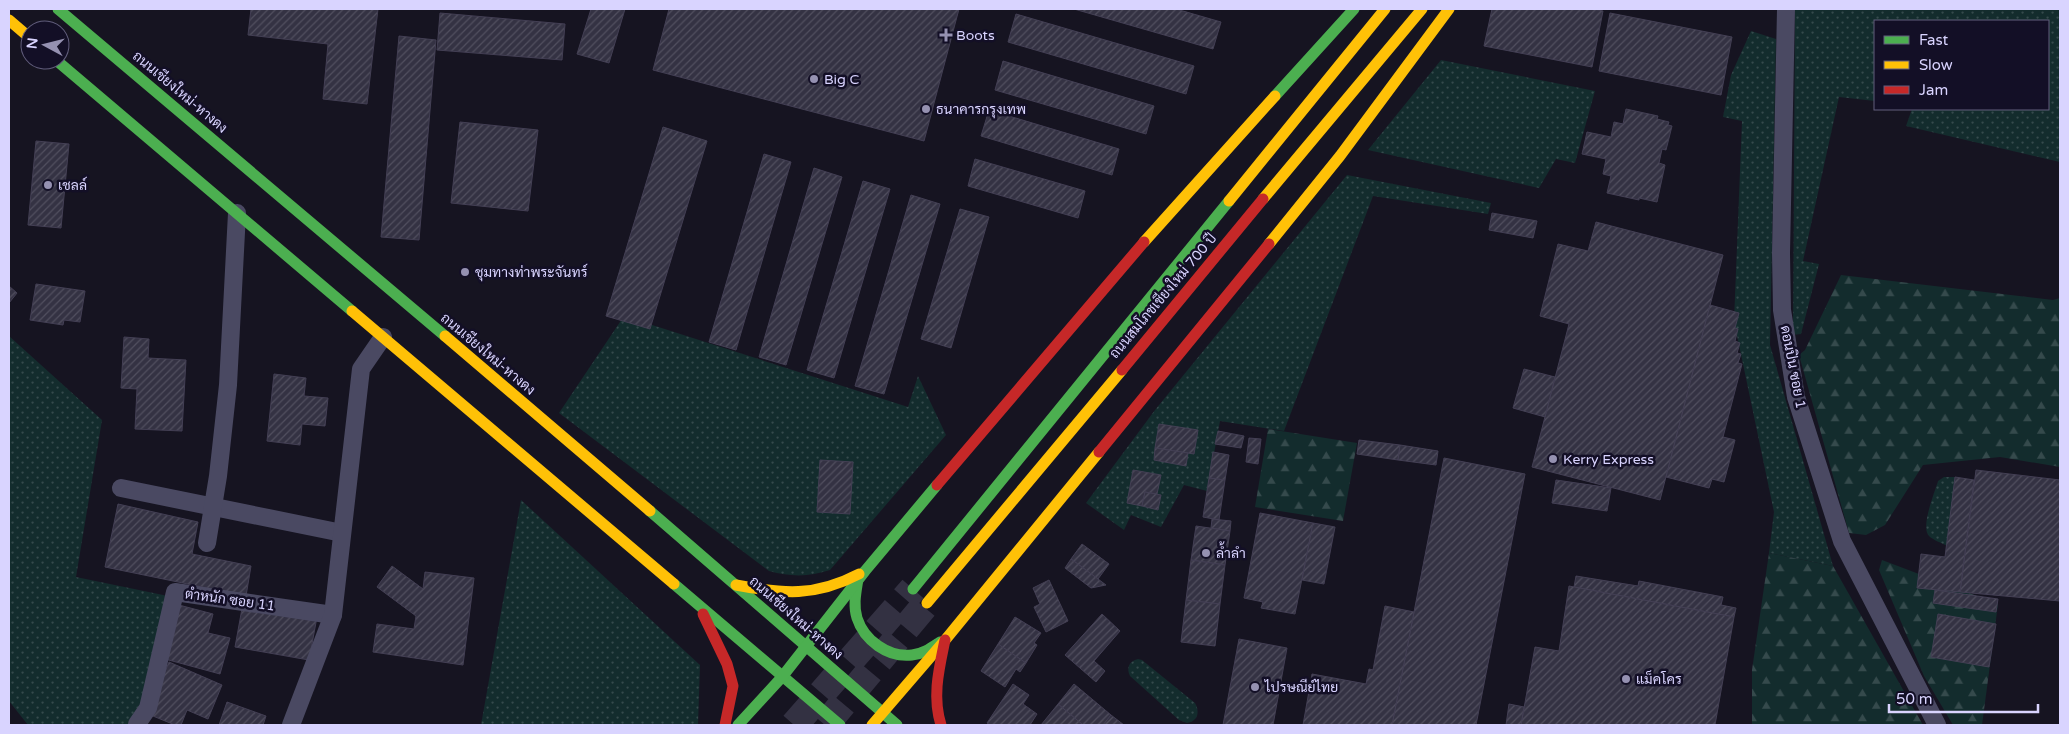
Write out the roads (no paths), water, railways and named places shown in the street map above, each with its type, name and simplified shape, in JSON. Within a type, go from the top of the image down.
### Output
[{"type":"main road","name":"ถนนเชียงใหม่-หางดง","points":[[58,9],[586,456],[897,725]]},
{"type":"main road","points":[[738,725],[782,676],[861,575],[1111,279],[1354,9]]},
{"type":"main road","name":"ถนนสมโภชเชียงใหม่ 700 ปี","points":[[913,589],[1385,9]]},
{"type":"main road","name":"ถนนสมโภชเชียงใหม่ 700 ปี","points":[[927,603],[1422,9]]},
{"type":"main road","points":[[872,725],[946,639],[1340,156],[1449,9]]},
{"type":"main road","points":[[9,20],[20,29]]},
{"type":"main road","points":[[68,70],[840,725]]},
{"type":"main road","points":[[735,585],[789,594],[806,593],[836,587],[861,575]]},
{"type":"main road","points":[[861,575],[854,604],[859,623],[874,644],[884,651],[896,655],[911,655],[924,652],[946,639]]},
{"type":"main road","points":[[699,605],[727,664],[733,686],[725,725]]},
{"type":"main road","points":[[941,725],[937,716],[935,700],[938,673],[946,639]]},
{"type":"street","name":"ดอนปิน ซอย 1","points":[[1786,9],[1781,243],[1782,300],[1796,396],[1842,541],[1937,725]]},
{"type":"street","points":[[207,543],[228,384],[237,213]]},
{"type":"street","points":[[291,725],[333,615],[361,369],[383,337]]},
{"type":"street","points":[[121,488],[342,533]]},
{"type":"street","name":"ตำหนัก ซอย 11","points":[[137,724],[148,708],[175,592],[333,615]]},
{"type":"tunnel","points":[[794,725],[913,589]]},
{"type":"tunnel","points":[[825,725],[927,603]]},
{"type":"place","name":"Boots","points":[[946,35]]},
{"type":"place","name":"Big C","points":[[814,79]]},
{"type":"place","name":"ธนาคารกรุงเทพ","points":[[926,109]]},
{"type":"place","name":"เชลล์","points":[[48,185]]},
{"type":"place","name":"ชุมทางท่าพระจันทร์","points":[[465,272]]},
{"type":"place","name":"Kerry Express","points":[[1553,459]]},
{"type":"place","name":"ล้ำลำ","points":[[1206,553]]},
{"type":"place","name":"แม็คโคร","points":[[1626,679]]},
{"type":"place","name":"ไปรษณีย์ไทย","points":[[1255,687]]}]
